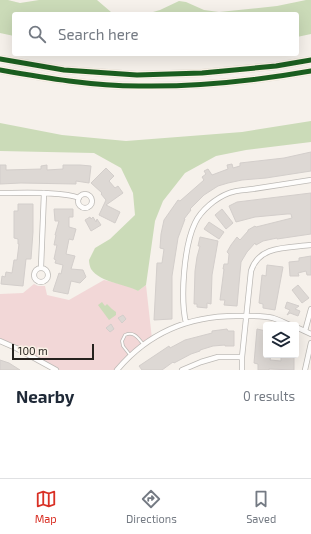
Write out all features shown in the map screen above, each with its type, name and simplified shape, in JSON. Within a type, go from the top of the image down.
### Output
[{"type":"main road","points":[[0,59],[64,70],[137,75],[202,73],[276,66],[311,60]]},
{"type":"main road","points":[[0,70],[66,81],[138,86],[203,85],[278,77],[311,71]]},
{"type":"street","points":[[186,323],[183,310],[184,272],[190,235],[195,222],[205,210],[217,199],[230,192],[311,180]]},
{"type":"street","points":[[0,193],[74,195],[79,198]]},
{"type":"street","points":[[41,267],[44,194]]},
{"type":"street","points":[[242,370],[251,272],[254,263],[260,256],[268,251],[311,245]]},
{"type":"street","points":[[305,331],[311,309]]},
{"type":"street","points":[[117,370],[143,345],[170,329],[186,323],[205,318],[247,316],[273,318],[283,322]]},
{"type":"street","points":[[299,329],[311,334]]},
{"type":"street","points":[[0,341],[56,370]]},
{"type":"street","points":[[305,370],[311,343]]},
{"type":"street","points":[[182,370],[218,357],[242,357]]},
{"type":"lane","points":[[131,356],[123,346],[122,341],[125,335],[131,333],[135,334],[143,345]]},
{"type":"shaded area","points":[[0,0],[20,3],[39,0],[97,0],[111,12],[12,12],[12,36],[0,33]]},
{"type":"shaded area","points":[[311,0],[311,34],[299,37],[299,12],[219,12],[277,6]]},
{"type":"shaded area","points":[[179,1],[186,2],[204,10],[219,12],[153,12]]},
{"type":"shaded area","points":[[311,121],[311,142],[246,150],[216,156],[185,173],[163,201],[155,221],[146,285],[138,291],[100,277],[91,269],[89,262],[95,248],[110,239],[135,215],[133,193],[121,168],[94,153],[0,151],[0,123],[62,135],[126,141],[242,132]]},
{"type":"shaded area","points":[[104,280],[129,286],[138,291],[146,285],[152,339],[117,370],[56,370],[0,341],[0,294],[23,293],[34,284],[38,286],[45,286],[47,295],[69,300]]},
{"type":"shaded area","points":[[102,302],[105,306],[107,304],[116,312],[116,315],[109,320],[98,305]]},
{"type":"building","points":[[311,152],[311,171],[242,180],[218,186],[204,195],[190,209],[191,210],[184,219],[178,238],[172,276],[172,319],[154,320],[157,263],[162,263],[164,249],[160,248],[164,220],[178,200],[180,201],[204,180],[202,177],[206,174],[204,171],[208,169],[212,175],[228,169],[227,165],[232,164],[233,168],[240,166],[240,163],[284,158]]},
{"type":"building","points":[[0,165],[6,165],[6,170],[41,169],[41,166],[47,165],[47,170],[63,169],[63,165],[91,166],[89,183],[76,181],[76,184],[0,184]]},
{"type":"building","points":[[106,168],[114,176],[109,181],[115,188],[118,186],[123,193],[106,205],[120,212],[115,223],[99,215],[106,200],[101,194],[102,193],[91,183]]},
{"type":"building","points":[[311,193],[311,234],[277,238],[263,241],[256,245],[255,243],[241,262],[237,306],[224,305],[225,300],[220,300],[223,269],[224,264],[228,264],[229,254],[227,252],[237,237],[240,240],[248,230],[255,226],[292,218],[291,214],[287,214],[255,217],[236,222],[229,206],[237,202]]},
{"type":"building","points":[[18,204],[33,204],[31,259],[26,259],[23,286],[1,284],[2,276],[5,277],[6,272],[12,273],[14,260],[17,260],[19,244],[18,239],[14,238],[14,211],[18,211]]},
{"type":"building","points":[[54,209],[73,209],[73,217],[69,217],[69,227],[76,229],[73,240],[69,239],[66,254],[75,256],[71,269],[83,270],[86,277],[80,283],[71,281],[68,294],[53,291],[59,273],[61,274],[63,265],[55,263],[56,260],[54,259],[57,245],[54,245],[55,235],[59,221],[55,221]]},
{"type":"building","points":[[222,209],[233,223],[226,229],[215,215]]},
{"type":"building","points":[[90,217],[91,219],[93,217],[96,222],[97,219],[101,225],[91,231],[85,220]]},
{"type":"building","points":[[209,222],[224,232],[219,239],[204,229]]},
{"type":"building","points":[[200,237],[218,241],[212,275],[211,304],[207,303],[207,308],[197,307],[197,304],[194,304],[195,271],[200,246],[198,246]]},
{"type":"building","points":[[311,256],[311,275],[307,275],[306,271],[298,273],[299,276],[290,276],[289,262],[299,261],[299,258]]},
{"type":"building","points":[[267,265],[283,267],[275,310],[263,308],[263,304],[259,303],[262,275],[266,276]]},
{"type":"building","points":[[298,285],[309,298],[302,303],[292,290]]},
{"type":"building","points":[[287,302],[299,306],[295,309],[300,311],[298,316],[290,313],[287,315],[290,310],[285,308]]},
{"type":"building","points":[[123,315],[126,319],[122,323],[118,318]]},
{"type":"building","points":[[111,324],[114,329],[110,332],[106,328]]},
{"type":"building","points":[[227,329],[228,331],[234,331],[234,346],[213,346],[200,350],[174,363],[173,362],[162,370],[142,370],[139,366],[169,346],[170,348],[185,340],[212,333],[212,331]]},
{"type":"building","points":[[257,329],[263,330],[263,358],[270,358],[270,360],[281,361],[281,358],[294,358],[294,370],[258,370],[258,364],[254,363]]},
{"type":"building","points":[[0,360],[9,363],[20,370],[0,370]]},
{"type":"cycle path","points":[[0,59],[64,70],[137,75],[202,73],[276,66],[311,60]]},
{"type":"cycle path","points":[[0,70],[52,79],[121,86],[225,83],[311,71]]}]
